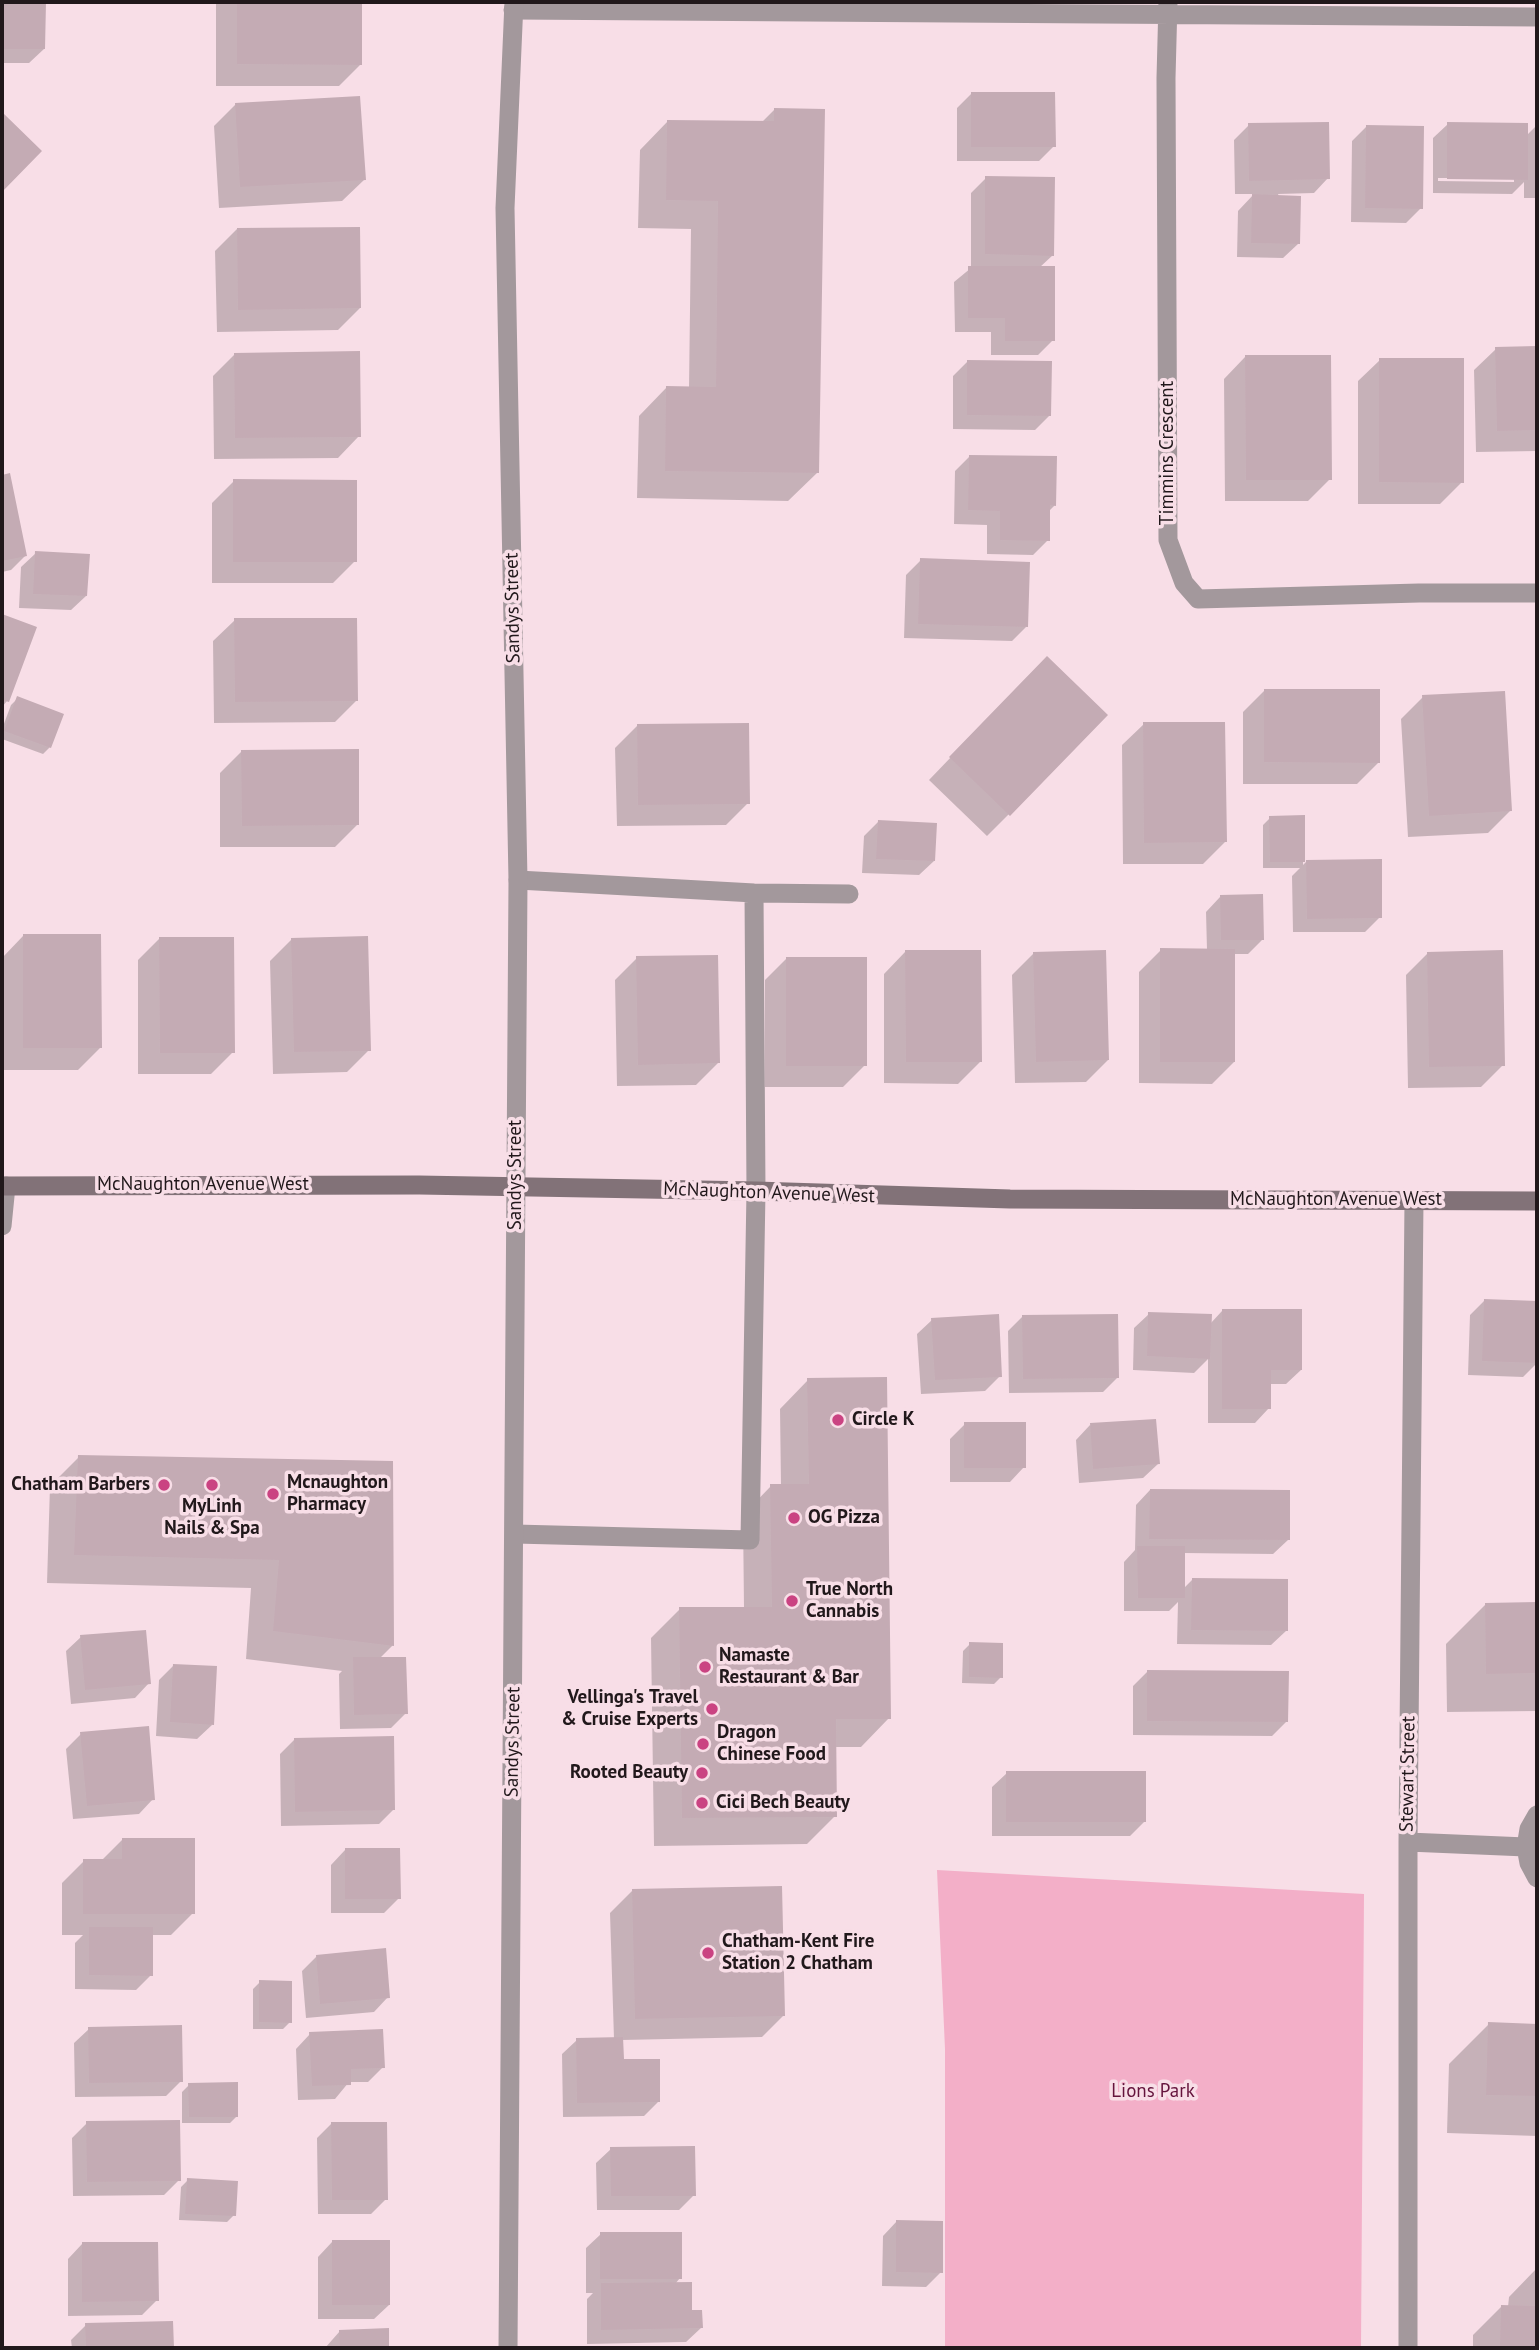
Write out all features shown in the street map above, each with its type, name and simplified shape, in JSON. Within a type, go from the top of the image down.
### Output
[{"type":"main road","name":"McNaughton Avenue West","points":[[4,1186],[419,1185],[1010,1199],[1537,1200]]},
{"type":"street","points":[[514,6],[608,12],[1168,8],[1537,17]]},
{"type":"street","name":"Sandys Street","points":[[508,2348],[518,880],[505,208],[514,6]]},
{"type":"street","name":"Timmins Crescent","points":[[1168,8],[1168,540],[1184,583],[1198,599],[1408,593],[1537,593]]},
{"type":"street","points":[[518,880],[754,893],[849,894]]},
{"type":"street","points":[[515,1534],[750,1540],[756,1191],[754,893]]},
{"type":"street","points":[[2,1226],[4,1186]]},
{"type":"street","name":"Stewart Street","points":[[1408,2348],[1408,1842],[1414,1200]]},
{"type":"street","points":[[1537,1815],[1529,1829],[1526,1847],[1529,1863],[1537,1878]]},
{"type":"street","points":[[1408,1842],[1526,1847]]},
{"type":"green space","name":"Lions Park","points":[[937,1870],[1364,1894],[1361,2348],[945,2348],[945,2049]]},
{"type":"building","points":[[2,2],[46,2],[45,49],[2,49]]},
{"type":"building","points":[[237,2],[362,2],[362,65],[237,64]]},
{"type":"building","points":[[971,92],[1055,92],[1056,147],[971,147]]},
{"type":"building","points":[[360,96],[366,180],[240,187],[235,103]]},
{"type":"building","points":[[774,108],[825,109],[819,473],[665,471],[666,386],[716,387],[718,201],[666,200],[667,120],[774,121]]},
{"type":"building","points":[[2,112],[42,151],[2,192]]},
{"type":"building","points":[[1329,122],[1330,179],[1249,181],[1248,123]]},
{"type":"building","points":[[1447,122],[1528,123],[1528,180],[1447,179]]},
{"type":"building","points":[[1366,125],[1424,126],[1423,209],[1365,208]]},
{"type":"building","points":[[985,176],[1055,177],[1054,256],[985,254]]},
{"type":"building","points":[[1252,194],[1301,196],[1300,244],[1251,243]]},
{"type":"building","points":[[360,227],[361,308],[238,310],[237,228]]},
{"type":"building","points":[[968,266],[1055,266],[1055,341],[1005,341],[1005,318],[968,318]]},
{"type":"building","points":[[1537,346],[1537,430],[1497,431],[1495,347]]},
{"type":"building","points":[[360,351],[361,437],[235,438],[234,353]]},
{"type":"building","points":[[1245,355],[1331,355],[1332,480],[1246,480]]},
{"type":"building","points":[[1379,358],[1464,358],[1464,483],[1379,482]]},
{"type":"building","points":[[967,360],[1052,361],[1051,416],[967,415]]},
{"type":"building","points":[[969,455],[1057,456],[1056,506],[1050,505],[1050,541],[1000,540],[1000,511],[968,510]]},
{"type":"building","points":[[10,473],[27,556],[2,561],[2,475]]},
{"type":"building","points":[[233,479],[357,480],[357,562],[233,562]]},
{"type":"building","points":[[35,551],[90,554],[87,596],[33,594]]},
{"type":"building","points":[[920,558],[1030,562],[1028,627],[918,624]]},
{"type":"building","points":[[2,614],[37,627],[9,702],[2,700]]},
{"type":"building","points":[[234,618],[357,618],[358,701],[235,702]]},
{"type":"building","points":[[1047,656],[1108,715],[1010,816],[949,757]]},
{"type":"building","points":[[1264,689],[1380,689],[1380,763],[1264,762]]},
{"type":"building","points":[[1505,691],[1512,811],[1429,816],[1422,695]]},
{"type":"building","points":[[17,696],[64,714],[51,748],[4,731]]},
{"type":"building","points":[[1143,722],[1225,722],[1227,842],[1144,843]]},
{"type":"building","points":[[749,723],[750,804],[638,805],[637,724]]},
{"type":"building","points":[[359,749],[359,825],[242,826],[241,750]]},
{"type":"building","points":[[1305,815],[1305,862],[1270,862],[1269,816]]},
{"type":"building","points":[[878,820],[937,823],[935,861],[876,859]]},
{"type":"building","points":[[1382,859],[1382,918],[1307,919],[1306,860]]},
{"type":"building","points":[[1263,894],[1264,940],[1221,940],[1220,895]]},
{"type":"building","points":[[23,934],[101,934],[102,1048],[23,1048]]},
{"type":"building","points":[[368,936],[371,1051],[294,1052],[291,938]]},
{"type":"building","points":[[159,937],[234,937],[235,1053],[160,1053]]},
{"type":"building","points":[[1160,948],[1235,949],[1235,1062],[1160,1062]]},
{"type":"building","points":[[905,950],[981,950],[982,1062],[906,1062]]},
{"type":"building","points":[[1106,950],[1109,1060],[1036,1062],[1033,952]]},
{"type":"building","points":[[1503,950],[1505,1066],[1429,1067],[1427,952]]},
{"type":"building","points":[[718,955],[720,1063],[638,1065],[636,956]]},
{"type":"building","points":[[786,957],[867,957],[867,1066],[786,1066]]},
{"type":"building","points":[[1484,1299],[1537,1301],[1537,1363],[1482,1361]]},
{"type":"building","points":[[1222,1309],[1302,1309],[1302,1370],[1271,1370],[1271,1409],[1222,1409]]},
{"type":"building","points":[[1148,1312],[1212,1314],[1210,1359],[1147,1356]]},
{"type":"building","points":[[999,1314],[1002,1377],[935,1380],[931,1318]]},
{"type":"building","points":[[1118,1314],[1119,1378],[1023,1379],[1022,1315]]},
{"type":"building","points":[[887,1377],[891,1719],[836,1719],[837,1817],[682,1818],[679,1607],[772,1607],[770,1484],[809,1484],[807,1378]]},
{"type":"building","points":[[1156,1419],[1160,1464],[1093,1469],[1090,1423]]},
{"type":"building","points":[[964,1422],[1026,1422],[1026,1468],[964,1468]]},
{"type":"building","points":[[78,1455],[393,1461],[394,1646],[273,1631],[279,1560],[74,1555]]},
{"type":"building","points":[[1150,1489],[1290,1490],[1290,1540],[1149,1539]]},
{"type":"building","points":[[1137,1546],[1185,1546],[1185,1598],[1138,1598]]},
{"type":"building","points":[[1192,1578],[1288,1579],[1288,1631],[1191,1630]]},
{"type":"building","points":[[1537,1602],[1537,1673],[1486,1674],[1485,1603]]},
{"type":"building","points":[[146,1630],[151,1684],[85,1690],[80,1635]]},
{"type":"building","points":[[969,1642],[1003,1643],[1003,1678],[969,1677]]},
{"type":"building","points":[[353,1657],[406,1657],[408,1714],[354,1715]]},
{"type":"building","points":[[173,1664],[217,1666],[214,1725],[170,1722]]},
{"type":"building","points":[[1147,1670],[1289,1671],[1288,1722],[1147,1721]]},
{"type":"building","points":[[149,1726],[155,1800],[87,1806],[80,1732]]},
{"type":"building","points":[[394,1736],[395,1810],[295,1812],[294,1738]]},
{"type":"building","points":[[1006,1771],[1146,1771],[1146,1822],[1006,1822]]},
{"type":"building","points":[[122,1838],[195,1838],[195,1914],[83,1914],[83,1859],[122,1859]]},
{"type":"building","points":[[345,1848],[400,1848],[401,1899],[345,1899]]},
{"type":"building","name":"Chatham-Kent Fire Station 2 Chatham","points":[[782,1886],[785,2016],[635,2019],[632,1889]]},
{"type":"building","points":[[89,1927],[153,1927],[153,1976],[89,1975]]},
{"type":"building","points":[[386,1948],[390,1998],[320,2004],[316,1955]]},
{"type":"building","points":[[259,1980],[292,1981],[292,2023],[259,2022]]},
{"type":"building","points":[[1488,2022],[1537,2024],[1537,2096],[1486,2095]]},
{"type":"building","points":[[182,2025],[183,2082],[89,2083],[88,2027]]},
{"type":"building","points":[[383,2029],[385,2068],[351,2069],[351,2085],[312,2086],[309,2032]]},
{"type":"building","points":[[623,2037],[624,2059],[660,2059],[660,2102],[577,2103],[576,2038]]},
{"type":"building","points":[[238,2082],[238,2117],[189,2117],[188,2083]]},
{"type":"building","points":[[180,2120],[181,2181],[87,2182],[86,2121]]},
{"type":"building","points":[[331,2122],[387,2122],[388,2200],[332,2200]]},
{"type":"building","points":[[695,2146],[696,2196],[611,2196],[610,2147]]},
{"type":"building","points":[[187,2178],[238,2181],[236,2216],[185,2214]]},
{"type":"building","points":[[896,2220],[943,2221],[943,2273],[896,2272]]},
{"type":"building","points":[[600,2232],[682,2232],[682,2279],[600,2279]]},
{"type":"building","points":[[332,2240],[390,2240],[390,2305],[332,2305]]},
{"type":"building","points":[[82,2242],[158,2242],[159,2301],[82,2302]]},
{"type":"building","points":[[692,2282],[692,2310],[702,2310],[703,2328],[601,2330],[601,2283]]},
{"type":"building","points":[[1501,2305],[1537,2306],[1537,2347],[1500,2346]]},
{"type":"building","points":[[173,2321],[174,2348],[86,2348],[85,2323]]},
{"type":"building","points":[[389,2328],[389,2348],[340,2348],[339,2330]]},
{"type":"place","name":"Circle K","points":[[838,1420]]},
{"type":"place","name":"Chatham Barbers","points":[[164,1485]]},
{"type":"place","name":"MyLinh Nails & Spa","points":[[212,1485]]},
{"type":"place","name":"Mcnaughton Pharmacy","points":[[273,1494]]},
{"type":"place","name":"OG Pizza","points":[[794,1518]]},
{"type":"place","name":"True North Cannabis","points":[[792,1601]]},
{"type":"place","name":"Namaste Restaurant & Bar","points":[[705,1667]]},
{"type":"place","name":"Vellinga's Travel & Cruise Experts","points":[[712,1709]]},
{"type":"place","name":"Dragon Chinese Food","points":[[703,1744]]},
{"type":"place","name":"Rooted Beauty","points":[[702,1773]]},
{"type":"place","name":"Cici Bech Beauty","points":[[702,1803]]},
{"type":"place","name":"Chatham-Kent Fire Station 2 Chatham","points":[[708,1953]]}]
